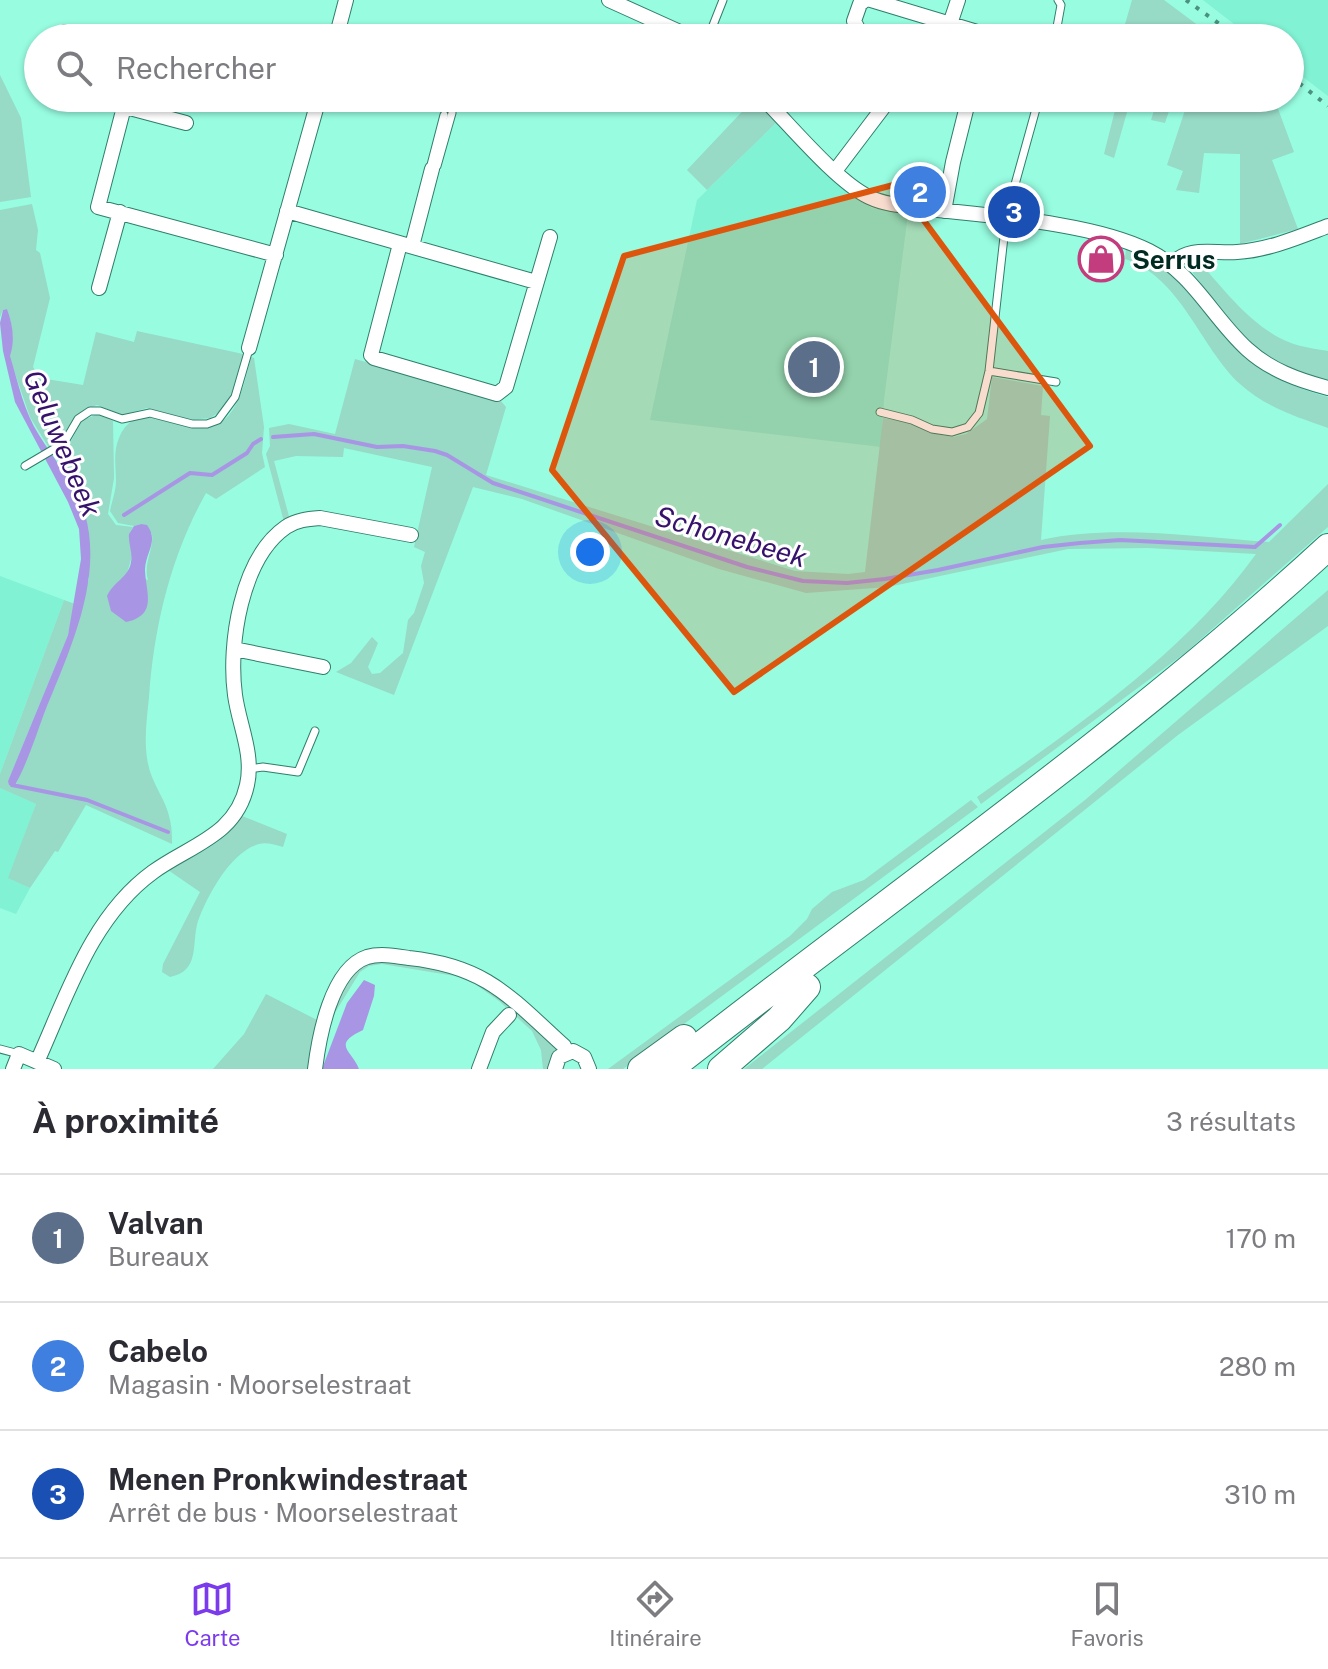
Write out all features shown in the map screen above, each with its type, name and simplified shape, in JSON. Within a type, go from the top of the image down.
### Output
[{"type":"highway","points":[[670,1069],[1149,701],[1244,623],[1328,547]]},
{"type":"highway","points":[[700,1069],[1160,715],[1328,572]]},
{"type":"highway","points":[[641,1069],[944,848],[964,845]]},
{"type":"highway","points":[[721,1069],[779,1019],[807,987]]},
{"type":"street","points":[[340,24],[346,0]]},
{"type":"street","points":[[856,24],[860,4],[868,0],[950,24],[958,0]]},
{"type":"street","points":[[614,1],[663,24]]},
{"type":"street","points":[[123,112],[98,207],[276,255]]},
{"type":"street","points":[[143,112],[186,123]]},
{"type":"street","points":[[249,348],[315,112]]},
{"type":"street","points":[[777,112],[835,171],[869,197],[905,207],[1061,226],[1126,240],[1172,265],[1195,287],[1232,333],[1262,361],[1298,379],[1328,388]]},
{"type":"street","points":[[835,171],[879,112]]},
{"type":"street","points":[[944,211],[966,112]]},
{"type":"street","points":[[432,169],[371,355],[374,358],[493,394],[500,393],[506,387],[550,237]]},
{"type":"street","points":[[287,211],[536,282]]},
{"type":"street","points":[[99,288],[120,212]]},
{"type":"street","points":[[1172,265],[1186,254],[1239,252],[1276,245],[1328,226]]},
{"type":"street","points":[[37,1062],[87,951],[109,917],[152,873],[206,842],[233,819],[242,801],[249,760],[235,696],[236,626],[253,567],[264,549],[294,522],[320,518],[411,535]]},
{"type":"street","points":[[234,649],[323,667]]},
{"type":"street","points":[[315,1069],[330,1001],[350,969],[371,956],[424,959],[473,972],[512,999],[564,1046],[566,1052]]},
{"type":"street","points":[[479,1069],[493,1032],[509,1015]]},
{"type":"street","points":[[555,1069],[559,1057],[566,1052],[579,1053],[589,1069]]},
{"type":"street","points":[[13,1069],[19,1054],[54,1069]]},
{"type":"lane","points":[[714,24],[723,0]]},
{"type":"lane","points":[[1058,0],[1061,5],[1058,24]]},
{"type":"lane","points":[[880,412],[932,429],[952,432],[968,427],[979,413],[989,371],[1007,219],[1035,112]]},
{"type":"lane","points":[[432,169],[448,114]]},
{"type":"lane","points":[[25,466],[64,443],[78,419],[90,411],[100,411],[122,419],[150,413],[192,424],[218,420],[235,397],[249,348]]},
{"type":"lane","points":[[989,371],[1056,382]]},
{"type":"lane","points":[[249,769],[263,767],[298,772],[315,731]]},
{"type":"lane","points":[[0,1049],[19,1054]]},
{"type":"highlighted area","points":[[897,184],[1090,446],[734,692],[552,470],[624,256]]},
{"type":"shaded area","points":[[1132,0],[1164,0],[1196,24],[1125,24]]},
{"type":"shaded area","points":[[1203,0],[1328,0],[1328,96],[1304,78],[1304,24],[1234,24]]},
{"type":"shaded area","points":[[0,75],[21,118],[31,197],[0,202]]},
{"type":"shaded area","points":[[742,112],[767,112],[777,122],[707,190],[687,170]]},
{"type":"shaded area","points":[[1114,112],[1127,112],[1114,158],[1104,154]]},
{"type":"shaded area","points":[[1154,112],[1169,112],[1165,123],[1151,120]]},
{"type":"shaded area","points":[[1184,112],[1279,112],[1294,152],[1272,160],[1298,229],[1240,244],[1240,154],[1204,153],[1199,193],[1176,190],[1183,171],[1167,165]]},
{"type":"shaded area","points":[[777,122],[860,201],[872,208],[908,214],[884,400],[881,447],[650,420],[697,200]]},
{"type":"shaded area","points":[[32,204],[38,230],[36,250],[40,253],[50,298],[33,367],[40,378],[83,385],[96,332],[134,342],[137,331],[243,354],[235,388],[224,409],[210,418],[190,420],[147,408],[123,415],[97,405],[79,414],[49,448],[30,417],[9,356],[12,333],[7,309],[0,317],[0,210]]},
{"type":"shaded area","points":[[1126,249],[1178,280],[1254,364],[1290,384],[1328,397],[1328,428],[1271,405],[1240,384],[1161,281],[1125,259]]},
{"type":"shaded area","points":[[1201,264],[1265,329],[1291,343],[1328,351],[1328,380],[1272,358],[1237,330],[1193,273],[1194,266]]},
{"type":"shaded area","points":[[7,309],[13,333],[10,356],[25,407],[76,493],[85,514],[90,539],[87,591],[81,616],[14,787],[8,781],[68,635],[81,559],[79,529],[68,502],[15,402],[0,323],[3,310]]},
{"type":"shaded area","points":[[251,357],[254,358],[264,427],[262,453],[265,467],[216,499],[206,493],[174,566],[155,644],[146,750],[151,775],[168,812],[172,844],[86,805],[58,852],[55,851],[30,888],[8,878],[36,804],[0,788],[0,774],[64,600],[75,604],[68,635],[8,781],[15,787],[62,668],[89,579],[84,513],[54,455],[70,443],[82,420],[99,414],[113,421],[114,478],[108,514],[116,525],[133,527],[129,534],[132,556],[127,573],[148,580],[152,534],[141,524],[118,523],[110,511],[116,485],[115,454],[119,438],[128,424],[140,418],[201,427],[216,425],[229,415],[237,402]]},
{"type":"shaded area","points":[[355,359],[500,400],[506,407],[486,475],[795,571],[865,572],[883,418],[912,423],[931,433],[953,437],[966,434],[987,419],[992,377],[1043,386],[1041,415],[1050,416],[1041,540],[1068,535],[1126,532],[1269,542],[1328,484],[1328,527],[1185,653],[981,804],[977,797],[1090,716],[1163,656],[1228,590],[1256,554],[1148,548],[1068,549],[888,587],[806,593],[719,569],[522,499],[473,487],[394,695],[336,672],[351,663],[372,637],[378,643],[368,667],[372,674],[380,673],[403,653],[408,620],[414,613],[424,583],[421,566],[425,552],[414,547],[432,467],[344,448],[343,457],[296,456],[274,461],[290,520],[284,522],[266,454],[270,446],[269,428],[289,424],[335,434]]},
{"type":"shaded area","points":[[147,525],[152,536],[145,569],[147,608],[136,619],[126,622],[111,611],[107,596],[130,567],[129,534],[134,526]]},
{"type":"shaded area","points":[[0,576],[64,600],[0,774]]},
{"type":"shaded area","points":[[1328,590],[1328,626],[1178,735],[762,1069],[744,1069],[1085,800]]},
{"type":"shaded area","points":[[0,788],[36,804],[9,878],[30,888],[16,914],[0,908]]},
{"type":"shaded area","points":[[971,800],[978,807],[623,1069],[608,1069],[790,936],[807,919],[812,909],[832,892],[864,880]]},
{"type":"shaded area","points":[[242,816],[287,834],[283,847],[259,844],[239,855],[230,865],[202,911],[191,962],[180,974],[170,977],[162,972],[163,964],[200,892],[168,870],[218,841]]},
{"type":"shaded area","points":[[372,958],[473,974],[557,1046],[551,1069],[543,1069],[541,1050],[532,1031],[499,1001],[475,984],[455,976],[382,964],[369,966],[360,972],[336,1011],[332,1009],[356,968]]},
{"type":"shaded area","points":[[364,980],[375,985],[374,996],[363,1030],[353,1035],[346,1044],[359,1069],[322,1069],[347,1003]]},
{"type":"shaded area","points":[[266,994],[321,1022],[310,1069],[213,1069],[244,1034]]},
{"type":"waterway","name":"Schonebeek","points":[[273,437],[314,434],[377,447],[403,446],[435,451],[493,483],[747,567],[803,581],[847,583],[885,579],[1043,547],[1080,543],[1120,540],[1255,547],[1280,525]]},
{"type":"waterway","name":"Schonebeek","points":[[124,515],[190,473],[212,475],[247,453],[261,439]]},
{"type":"waterway","points":[[12,785],[87,800],[168,832]]},
{"type":"railway","points":[[1186,0],[1219,24]]},
{"type":"railway","points":[[1304,87],[1328,106]]},
{"type":"place","name":"Cabelo","points":[[920,192]]},
{"type":"place","name":"Menen Pronkwindestraat","points":[[1014,212]]},
{"type":"place","name":"Serrus","points":[[1101,259]]},
{"type":"place","name":"Valvan","points":[[814,367]]},
{"type":"water label","name":"Geluwebeek","points":[[63,443]]}]
